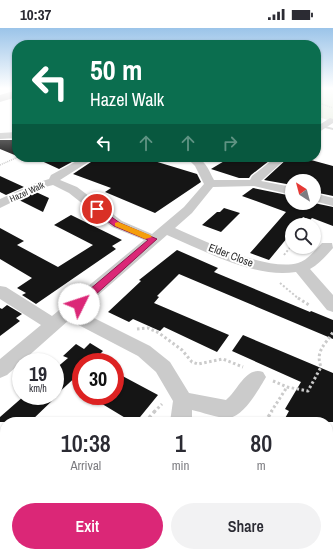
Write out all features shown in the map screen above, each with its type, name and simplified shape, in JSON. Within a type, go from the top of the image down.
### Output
[{"type":"street","points":[[0,136],[12,135]]},
{"type":"street","name":"Hazel Walk","points":[[54,181],[55,177],[82,162]]},
{"type":"street","points":[[197,162],[200,164],[210,184]]},
{"type":"street","points":[[254,183],[256,178],[277,162]]},
{"type":"street","name":"Hazel Walk","points":[[0,204],[37,186],[54,181],[78,193],[117,224],[153,239]]},
{"type":"street","points":[[0,370],[69,313],[188,210],[210,184],[254,183],[285,190]]},
{"type":"street","points":[[321,199],[333,202]]},
{"type":"street","name":"Elder Close","points":[[165,229],[261,267],[282,269],[300,267],[313,262],[327,246]]},
{"type":"street","points":[[300,267],[332,304]]},
{"type":"street","points":[[0,291],[53,325]]},
{"type":"street","points":[[69,313],[144,351],[163,367],[180,395],[181,417]]},
{"type":"street","points":[[180,395],[229,409],[241,399],[257,375]]},
{"type":"path","points":[[0,165],[12,160]]},
{"type":"path","points":[[110,333],[148,328],[167,339],[192,362],[198,364],[223,359],[287,387],[308,391],[321,366],[318,360],[320,348],[333,332]]},
{"type":"path","points":[[268,417],[287,387]]},
{"type":"path","points":[[151,417],[180,395]]},
{"type":"green space","points":[[321,113],[333,113],[333,122],[321,118]]},
{"type":"building","points":[[0,140],[12,140],[12,154],[0,149]]},
{"type":"building","points":[[44,162],[72,162],[59,169]]},
{"type":"building","points":[[91,162],[157,162],[197,174],[201,182],[155,213],[105,192],[111,188],[73,174]]},
{"type":"building","points":[[223,162],[268,162],[249,178],[239,178],[211,169]]},
{"type":"building","points":[[284,162],[318,162],[333,166],[333,196],[321,193],[321,174],[285,174],[285,184],[264,180]]},
{"type":"building","points":[[0,176],[24,187],[6,195],[0,192]]},
{"type":"building","points":[[253,188],[285,195],[285,210],[321,210],[321,204],[333,207],[333,226],[321,221],[321,218],[285,218],[285,241],[269,260],[250,253],[286,212],[242,196]]},
{"type":"building","points":[[36,192],[49,198],[43,212],[19,200]]},
{"type":"building","points":[[224,208],[240,213],[221,232],[202,225],[217,212],[220,212]]},
{"type":"building","points":[[71,215],[122,240],[112,246],[116,249],[36,304],[22,295],[26,293],[17,288],[32,278],[0,259],[0,228],[24,241],[17,245],[58,267],[93,245],[54,225]]},
{"type":"building","points":[[177,250],[218,268],[214,272],[333,320],[333,339],[179,274],[157,296],[159,297],[154,303],[229,335],[217,352],[164,327],[160,331],[133,319],[129,322],[108,312],[141,281],[139,280]]},
{"type":"building","points":[[7,305],[22,314],[16,318],[20,321],[0,336],[0,308],[2,309]]},
{"type":"building","points":[[243,335],[333,373],[333,417],[286,417],[289,411],[285,409],[301,382],[232,351]]},
{"type":"building","points":[[90,343],[103,351],[101,353],[72,353],[72,380],[64,388],[64,361],[68,358],[64,355],[76,344],[84,349]]},
{"type":"building","points":[[124,377],[158,395],[140,417],[124,417],[104,405],[124,405]]},
{"type":"building","points":[[14,405],[48,405],[35,417],[0,417]]},
{"type":"slow traffic","points":[[118,225],[148,237]]},
{"type":"route","points":[[79,304],[153,239],[117,224],[97,209]]}]
